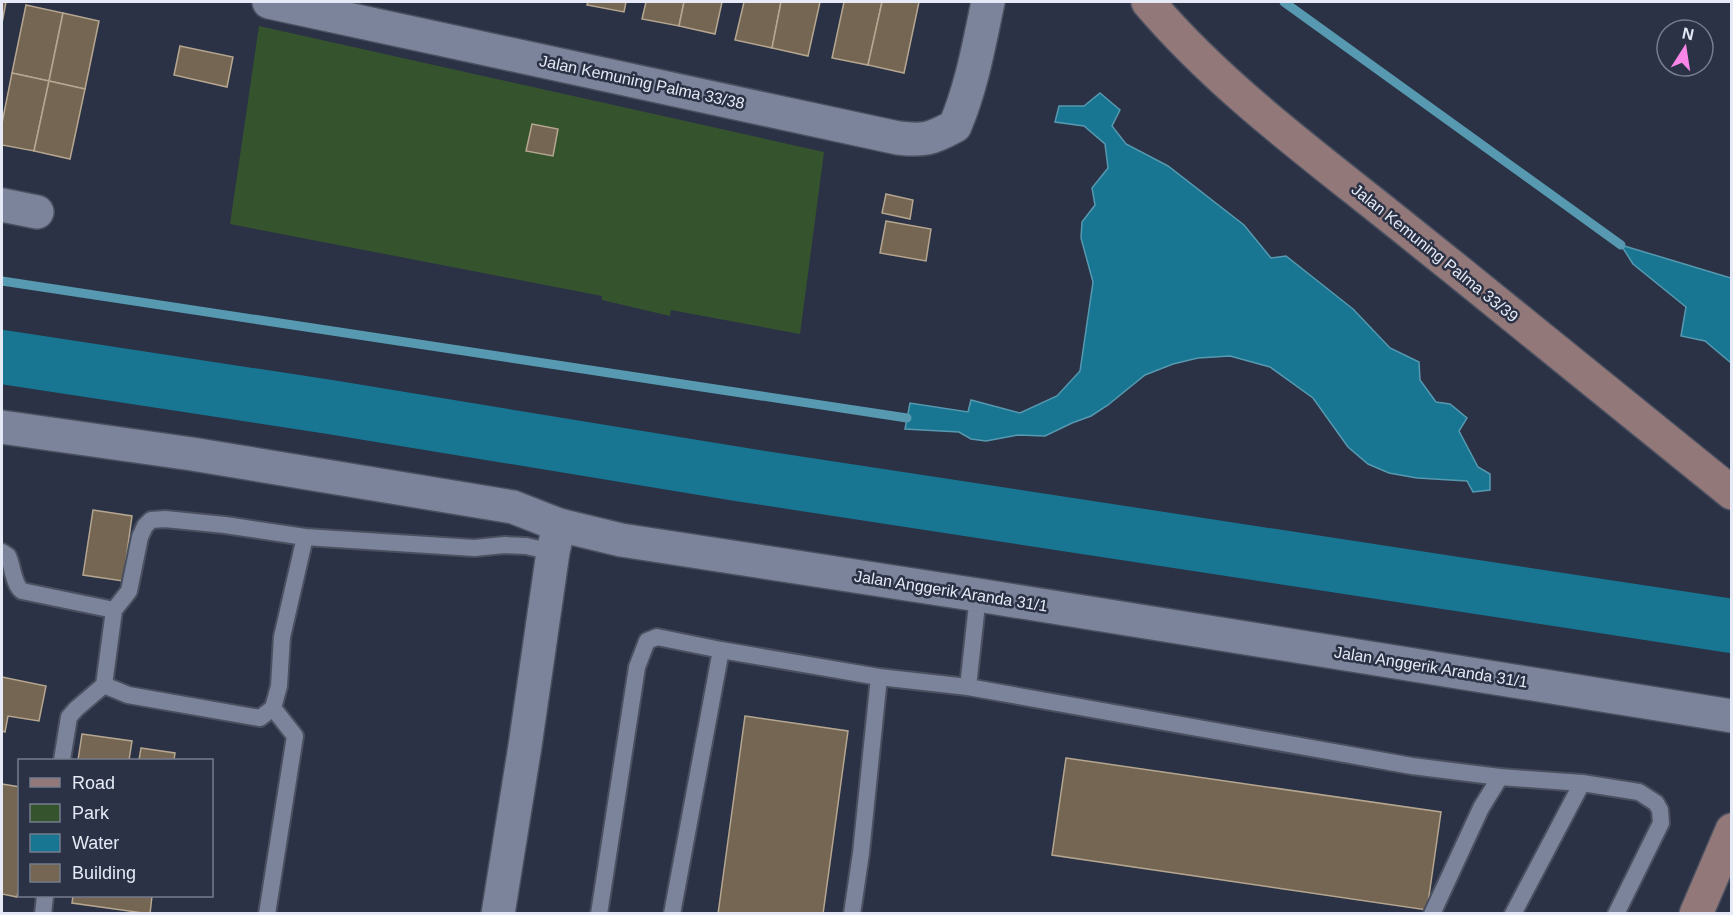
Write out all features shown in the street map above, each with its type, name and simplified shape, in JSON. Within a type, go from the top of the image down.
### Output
[{"type":"main road","name":"Jalan Kemuning Palma 33/39","points":[[1148,2],[1238,95],[1531,329],[1731,494]]},
{"type":"main road","points":[[1696,914],[1731,830]]},
{"type":"street","name":"Jalan Kemuning Palma 33/38","points":[[269,2],[920,141],[955,126],[964,105],[988,2]]},
{"type":"street","points":[[2,205],[37,212]]},
{"type":"street","name":"Jalan Anggerik Aranda 31/1","points":[[2,427],[192,454],[513,507],[556,539],[621,540],[1731,716]]},
{"type":"street","points":[[498,914],[556,539]]},
{"type":"lane","points":[[62,759],[69,717],[104,685],[114,610],[129,591],[140,537],[151,520],[165,519],[225,525],[305,537],[474,548],[505,545],[526,546],[556,539]]},
{"type":"lane","points":[[104,685],[128,695],[260,718],[273,708],[279,686],[282,637],[305,537]]},
{"type":"lane","points":[[2,552],[8,556],[18,588],[22,591],[114,610]]},
{"type":"lane","points":[[968,687],[978,595]]},
{"type":"lane","points":[[598,914],[637,667],[647,641],[657,637],[879,677],[968,687],[1400,764],[1500,777],[1582,783],[1639,792],[1656,804],[1660,810],[1661,823],[1616,914]]},
{"type":"lane","points":[[672,914],[721,650]]},
{"type":"lane","points":[[852,914],[861,853],[879,677]]},
{"type":"lane","points":[[267,914],[295,736],[273,708]]},
{"type":"lane","points":[[1432,914],[1481,808],[1500,777]]},
{"type":"lane","points":[[1513,914],[1582,783]]},
{"type":"lane","points":[[43,914],[45,897]]},
{"type":"green space","points":[[259,26],[824,152],[800,334],[671,310],[670,316],[602,300],[602,296],[230,224]]},
{"type":"water","points":[[1100,93],[1120,110],[1112,126],[1126,144],[1168,166],[1244,225],[1271,258],[1286,256],[1353,309],[1390,348],[1419,362],[1420,380],[1436,402],[1450,404],[1467,418],[1459,431],[1478,467],[1490,474],[1490,490],[1473,492],[1467,481],[1417,478],[1389,473],[1368,464],[1348,447],[1313,398],[1270,367],[1230,356],[1198,358],[1173,364],[1145,375],[1091,416],[1045,436],[1018,435],[986,441],[971,439],[959,432],[905,429],[910,403],[968,412],[971,400],[1020,413],[1057,396],[1080,371],[1093,282],[1081,238],[1082,222],[1095,205],[1092,188],[1108,168],[1105,144],[1084,126],[1055,122],[1059,106],[1084,106]]},
{"type":"water","points":[[1621,245],[1731,278],[1731,363],[1705,341],[1681,336],[1686,307],[1633,264]]},
{"type":"building","points":[[2,2],[6,2],[2,23]]},
{"type":"building","points":[[588,2],[626,2],[624,12],[587,5]]},
{"type":"building","points":[[646,2],[684,2],[679,26],[642,19]]},
{"type":"building","points":[[684,2],[722,2],[715,34],[679,26]]},
{"type":"building","points":[[744,2],[781,2],[772,48],[735,40]]},
{"type":"building","points":[[781,2],[820,2],[808,56],[772,48]]},
{"type":"building","points":[[844,2],[882,2],[868,65],[832,58]]},
{"type":"building","points":[[882,2],[919,2],[904,73],[868,65]]},
{"type":"building","points":[[26,5],[63,13],[49,81],[12,73]]},
{"type":"building","points":[[63,13],[99,21],[85,89],[49,81]]},
{"type":"building","points":[[180,46],[233,57],[227,87],[174,75]]},
{"type":"building","points":[[12,73],[49,81],[34,151],[2,145],[2,123]]},
{"type":"building","points":[[49,81],[85,89],[70,159],[34,151]]},
{"type":"building","points":[[532,124],[558,129],[553,156],[526,151]]},
{"type":"building","points":[[886,194],[913,200],[910,219],[882,213]]},
{"type":"building","points":[[886,221],[931,229],[926,261],[880,253]]},
{"type":"building","points":[[93,510],[132,516],[123,581],[83,575]]},
{"type":"building","points":[[2,677],[46,686],[39,721],[8,716],[5,732],[2,731]]},
{"type":"building","points":[[745,716],[848,731],[823,914],[718,914]]},
{"type":"building","points":[[82,734],[132,741],[129,759],[78,759]]},
{"type":"building","points":[[141,748],[175,753],[174,759],[139,759]]},
{"type":"building","points":[[1066,758],[1441,812],[1427,910],[1052,855]]},
{"type":"building","points":[[2,784],[18,787],[18,892],[17,897],[2,894]]},
{"type":"building","points":[[73,897],[152,897],[150,914],[72,903]]},
{"type":"waterway","points":[[1284,2],[1621,245]]},
{"type":"waterway","points":[[2,281],[907,418]]},
{"type":"waterway","points":[[2,357],[330,407],[744,475],[1732,626]]}]
